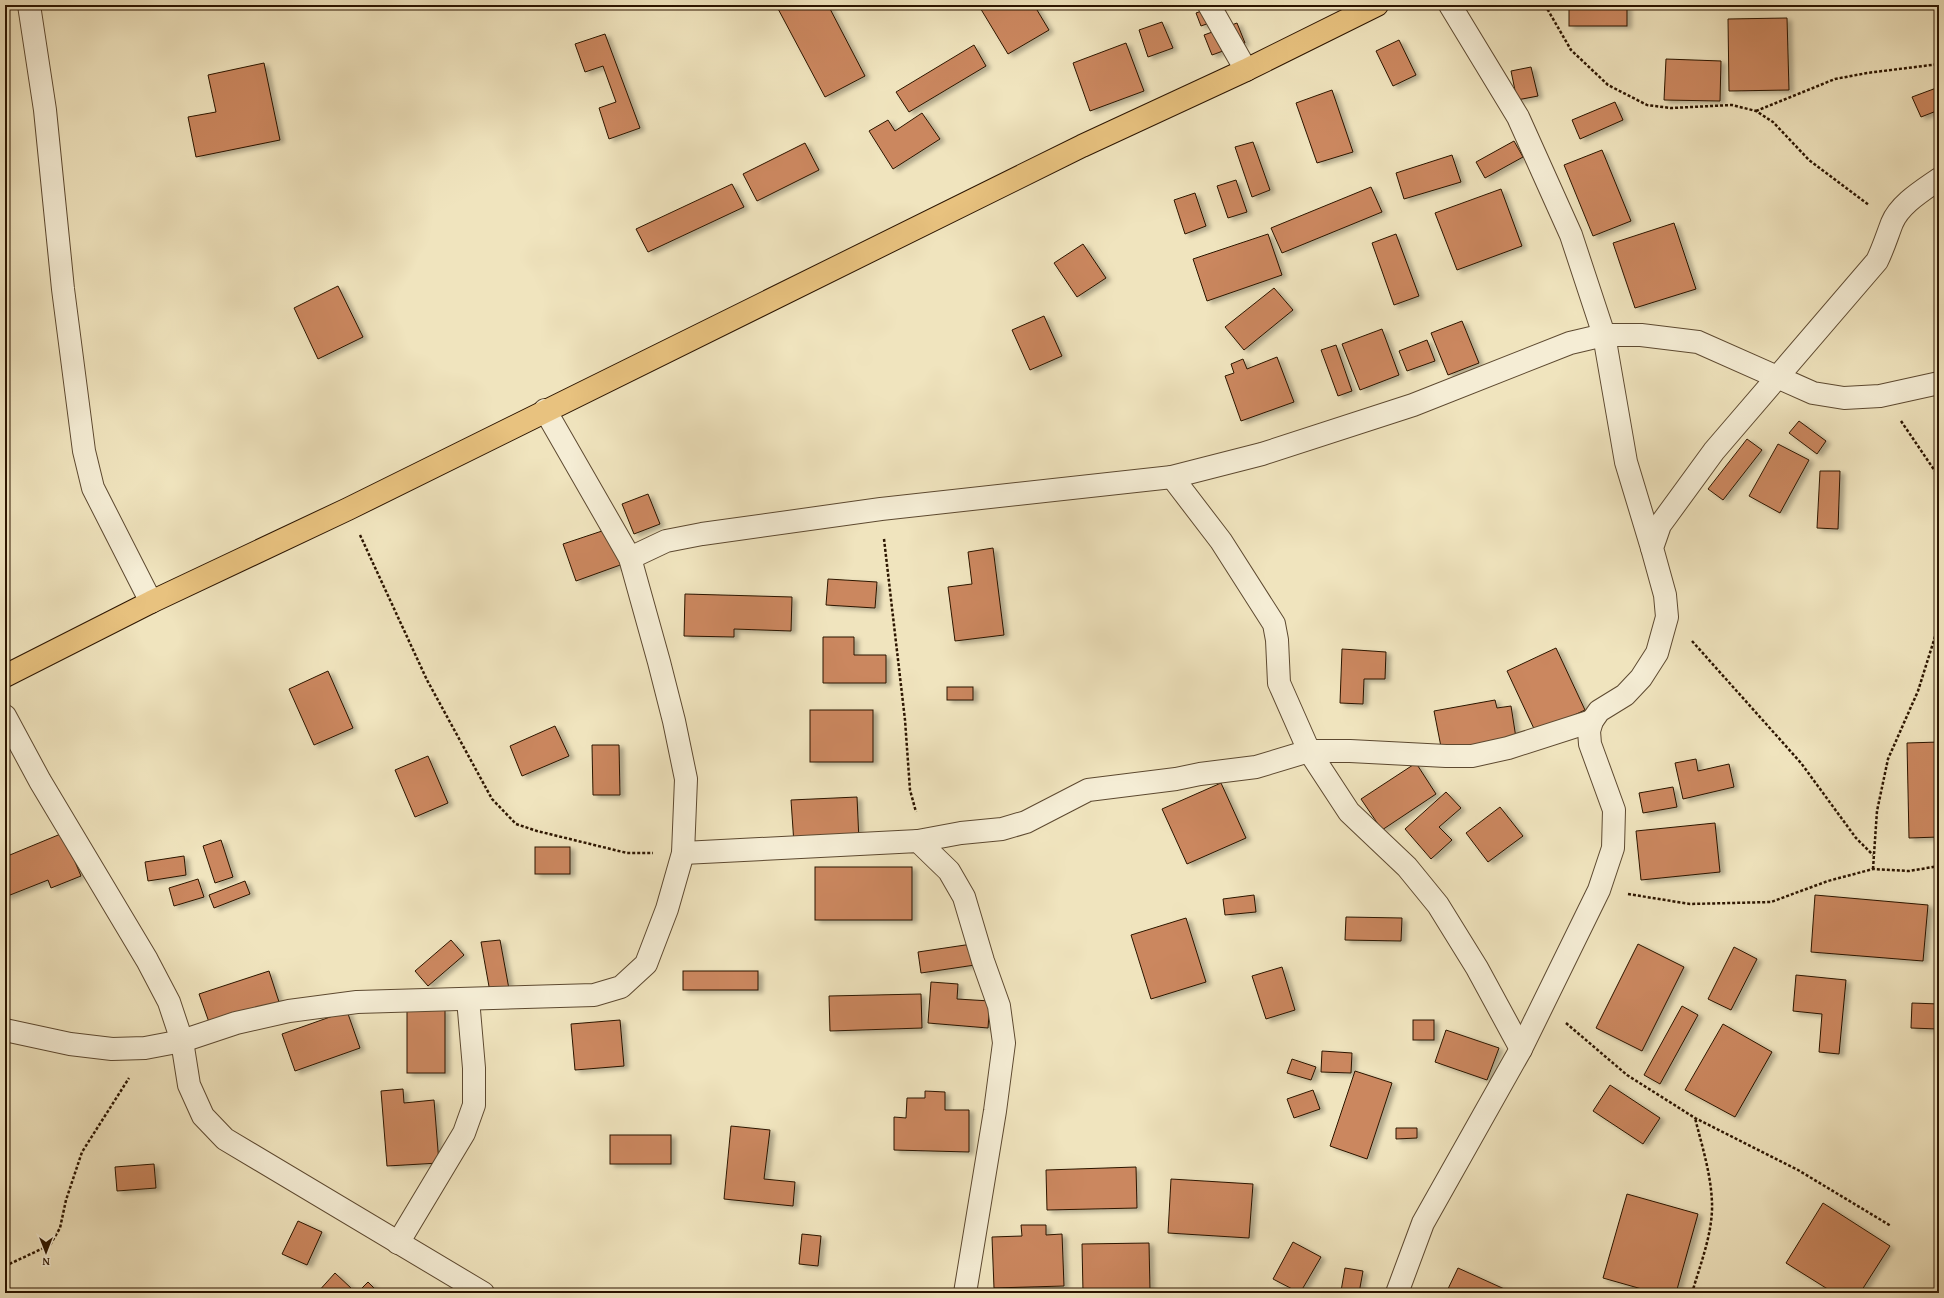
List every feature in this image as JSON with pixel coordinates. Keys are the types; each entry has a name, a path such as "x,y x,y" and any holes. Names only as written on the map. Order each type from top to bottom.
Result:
{"main road":[{"path":"5,676 151,602 348,509 545,410 1082,146 1246,70 1377,5"}],"street":[{"path":"29,5 45,110 62,281 84,451 93,488 151,602"},
{"path":"1209,5 1246,70"},
{"path":"1397,1293 1423,1223 1521,1049 1598,890 1613,848 1614,810 1590,744 1589,731 1592,721 1598,711 1625,695 1641,678 1657,653 1667,617 1664,596 1652,548 1626,462 1604,335 1571,235 1518,117 1450,5"},
{"path":"1652,548 1660,525 1714,451 1878,261 1892,223 1900,210 1922,190 1939,179"},
{"path":"630,558 666,541 681,538 881,509 1172,476 1262,454 1412,405 1570,343 1604,335 1641,335 1698,342 1776,378 1813,393 1844,398 1880,396 1939,383"},
{"path":"5,1030 70,1044 112,1049 145,1048 182,1041 236,1024 289,1011 357,1002 594,995 621,987 646,964 667,909 683,853 686,779 674,721 630,558 545,410"},
{"path":"1172,476 1221,541 1274,624 1277,640 1279,683 1309,751 1349,812 1407,867 1438,905 1477,968 1521,1049"},
{"path":"5,716 52,802 147,960 169,1002 182,1041 189,1085 203,1116 225,1139 483,1293"},
{"path":"683,853 921,841 961,833 1002,829 1026,822 1088,790 1256,767 1309,751 1350,751 1472,756 1508,748 1592,721"},
{"path":"921,841 949,871 964,897 983,961 999,1006 1004,1043 995,1111 965,1293"},
{"path":"398,1243 464,1133 474,1104 474,1068 468,999"}],"path":[{"path":"1546,5 1571,50 1608,85 1647,105 1671,108 1732,105 1756,111 1773,122 1809,160 1892,223"},
{"path":"1756,111 1835,79 1867,73 1939,64"},
{"path":"1880,396 1908,429 1939,476"},
{"path":"348,509 427,680 492,799 516,824 627,853 683,853"},
{"path":"881,509 905,720 906,758 910,790 921,841"},
{"path":"1667,617 1701,650 1801,763 1856,838 1874,855"},
{"path":"1874,869 1877,811 1888,759 1918,691 1939,624"},
{"path":"1598,890 1690,904 1771,902 1828,881 1874,869 1909,871 1939,866"},
{"path":"1543,1003 1627,1075 1695,1118 1798,1170 1891,1226"},
{"path":"5,1266 50,1245 60,1228 66,1200 82,1152 119,1095 145,1048"},
{"path":"1692,1293 1711,1223 1712,1203 1706,1164 1695,1118"}],"building":[{"path":"776,5 828,5 865,76 825,97"},
{"path":"1034,5 1049,30 1008,54 979,6"},
{"path":"1218,5 1223,18 1201,26 1196,13"},
{"path":"1569,5 1627,5 1627,26 1569,26"},
{"path":"1787,18 1789,90 1729,91 1728,19"},
{"path":"1162,22 1173,48 1148,57 1139,30"},
{"path":"1237,23 1245,43 1212,55 1204,35"},
{"path":"605,34 640,128 609,139 599,108 616,102 603,66 585,72 575,44"},
{"path":"1399,40 1416,75 1393,86 1376,51"},
{"path":"1126,43 1144,91 1090,111 1073,63"},
{"path":"974,45 986,66 909,112 896,92"},
{"path":"1666,59 1721,61 1720,101 1664,100"},
{"path":"264,63 280,140 196,157 188,117 216,112 208,75"},
{"path":"1531,67 1538,96 1517,100 1511,71"},
{"path":"1939,87 1939,110 1921,117 1912,97"},
{"path":"1332,90 1353,152 1317,163 1296,103"},
{"path":"1615,102 1623,120 1580,139 1572,120"},
{"path":"922,113 940,139 893,169 869,131 888,120 895,131"},
{"path":"1514,141 1523,157 1485,178 1476,162"},
{"path":"1253,142 1270,190 1252,197 1235,147"},
{"path":"805,143 819,170 757,201 743,174"},
{"path":"1602,150 1631,221 1593,236 1564,165"},
{"path":"1452,155 1461,182 1404,199 1396,173"},
{"path":"1236,180 1247,212 1228,218 1217,186"},
{"path":"732,184 744,207 648,252 636,229"},
{"path":"1371,187 1382,212 1282,253 1271,228"},
{"path":"1501,189 1522,246 1457,270 1435,213"},
{"path":"1195,193 1206,226 1185,234 1174,200"},
{"path":"1674,223 1696,289 1635,308 1613,243"},
{"path":"1268,234 1282,275 1207,301 1193,259"},
{"path":"1396,234 1419,296 1394,305 1372,243"},
{"path":"1083,244 1106,278 1077,297 1054,263"},
{"path":"338,286 363,337 318,359 294,308"},
{"path":"1274,288 1293,310 1244,350 1225,327"},
{"path":"1044,316 1062,356 1030,370 1012,330"},
{"path":"1462,321 1479,363 1448,375 1431,333"},
{"path":"1382,329 1399,375 1360,390 1342,344"},
{"path":"1427,340 1435,361 1407,371 1399,351"},
{"path":"1336,345 1352,391 1338,396 1321,350"},
{"path":"1277,357 1294,402 1241,421 1225,376 1234,373 1231,364 1243,359 1247,369"},
{"path":"1799,421 1826,441 1817,454 1789,433"},
{"path":"1747,439 1762,450 1723,500 1708,489"},
{"path":"1778,444 1809,460 1780,513 1749,496"},
{"path":"1820,471 1840,471 1838,529 1817,528"},
{"path":"648,494 660,524 634,534 622,504"},
{"path":"611,528 623,564 576,581 563,544"},
{"path":"993,548 1004,635 955,641 948,587 972,584 968,552"},
{"path":"828,579 877,582 875,608 826,605"},
{"path":"685,594 792,597 791,631 734,629 734,637 684,636"},
{"path":"823,637 854,637 854,655 886,655 886,683 823,683"},
{"path":"1556,648 1585,710 1536,733 1507,671"},
{"path":"1342,649 1386,652 1385,679 1364,679 1363,704 1340,703"},
{"path":"328,671 353,728 314,745 289,689"},
{"path":"947,687 973,687 973,700 947,700"},
{"path":"1495,700 1497,708 1511,706 1516,738 1442,752 1434,711"},
{"path":"810,710 873,710 873,762 810,762"},
{"path":"555,726 569,756 522,776 510,746"},
{"path":"1939,742 1939,837 1909,838 1907,743"},
{"path":"592,745 619,745 620,795 593,795"},
{"path":"428,756 448,803 415,817 395,770"},
{"path":"1696,759 1698,771 1729,764 1734,787 1683,799 1675,763"},
{"path":"1416,763 1436,794 1382,830 1361,799"},
{"path":"1221,783 1246,838 1187,864 1162,809"},
{"path":"1673,787 1677,807 1643,813 1639,793"},
{"path":"1446,792 1461,808 1439,827 1452,840 1431,859 1405,829"},
{"path":"857,797 859,841 794,844 791,800"},
{"path":"1500,807 1523,836 1488,862 1466,833"},
{"path":"1715,823 1720,872 1641,880 1636,831"},
{"path":"63,833 81,876 51,888 48,880 5,897 5,857"},
{"path":"221,840 233,877 215,883 203,846"},
{"path":"535,847 570,847 570,874 535,874"},
{"path":"184,856 186,875 148,881 145,862"},
{"path":"815,867 912,867 912,920 815,920"},
{"path":"198,879 204,897 174,906 169,888"},
{"path":"245,881 250,894 214,908 209,895"},
{"path":"1254,895 1256,912 1225,915 1223,899"},
{"path":"1815,895 1928,905 1923,961 1811,952"},
{"path":"1346,917 1402,918 1401,941 1345,940"},
{"path":"1186,918 1206,982 1151,999 1131,935"},
{"path":"451,940 464,955 428,986 415,971"},
{"path":"500,940 509,989 490,992 481,942"},
{"path":"972,944 975,965 921,973 918,952"},
{"path":"1638,944 1684,967 1642,1051 1596,1028"},
{"path":"1734,947 1757,959 1731,1010 1708,999"},
{"path":"1282,967 1295,1010 1266,1019 1252,976"},
{"path":"269,971 279,1002 210,1025 199,994"},
{"path":"683,971 758,971 758,990 683,990"},
{"path":"1796,975 1846,980 1839,1054 1819,1052 1822,1014 1793,1011"},
{"path":"931,982 958,984 957,999 990,1001 988,1028 928,1023"},
{"path":"921,994 922,1028 830,1031 829,996"},
{"path":"1912,1003 1939,1004 1939,1043 1938,1029 1911,1028"},
{"path":"1682,1006 1698,1015 1660,1084 1644,1075"},
{"path":"407,1009 445,1009 445,1073 407,1073"},
{"path":"347,1011 360,1048 295,1071 282,1034"},
{"path":"620,1020 624,1066 575,1070 571,1024"},
{"path":"1413,1020 1434,1020 1434,1040 1413,1040"},
{"path":"1723,1024 1772,1052 1735,1117 1685,1090"},
{"path":"1446,1030 1499,1048 1487,1080 1435,1062"},
{"path":"1322,1051 1352,1053 1351,1073 1321,1072"},
{"path":"1292,1059 1316,1067 1311,1080 1287,1073"},
{"path":"1355,1071 1392,1083 1367,1159 1330,1146"},
{"path":"1610,1085 1660,1118 1643,1144 1593,1111"},
{"path":"403,1089 404,1103 434,1100 439,1163 387,1166 381,1091"},
{"path":"1313,1090 1320,1109 1294,1118 1287,1099"},
{"path":"925,1091 945,1092 945,1110 969,1110 969,1152 894,1150 894,1117 906,1118 907,1098 925,1098"},
{"path":"731,1126 770,1130 764,1179 795,1182 793,1206 724,1199"},
{"path":"1396,1128 1417,1128 1417,1138 1396,1139"},
{"path":"610,1135 671,1135 671,1164 610,1164"},
{"path":"154,1164 156,1188 117,1191 115,1167"},
{"path":"1136,1167 1137,1208 1047,1210 1046,1170"},
{"path":"1171,1179 1253,1184 1249,1238 1168,1233"},
{"path":"1627,1194 1698,1214 1676,1293 1656,1293 1603,1278"},
{"path":"1823,1203 1890,1246 1860,1293 1834,1293 1786,1263"},
{"path":"298,1221 322,1232 307,1265 282,1254"},
{"path":"1021,1225 1046,1225 1046,1235 1062,1234 1064,1286 994,1288 992,1237 1022,1236"},
{"path":"802,1234 821,1236 818,1266 799,1264"},
{"path":"1293,1242 1321,1257 1300,1293 1273,1279"},
{"path":"1149,1243 1150,1291 1083,1292 1082,1244"},
{"path":"1345,1268 1363,1271 1359,1293 1341,1291"},
{"path":"1458,1268 1511,1292 1511,1293 1446,1293"},
{"path":"335,1273 352,1289 348,1293 317,1293"},
{"path":"368,1282 379,1293 357,1293"}]}
